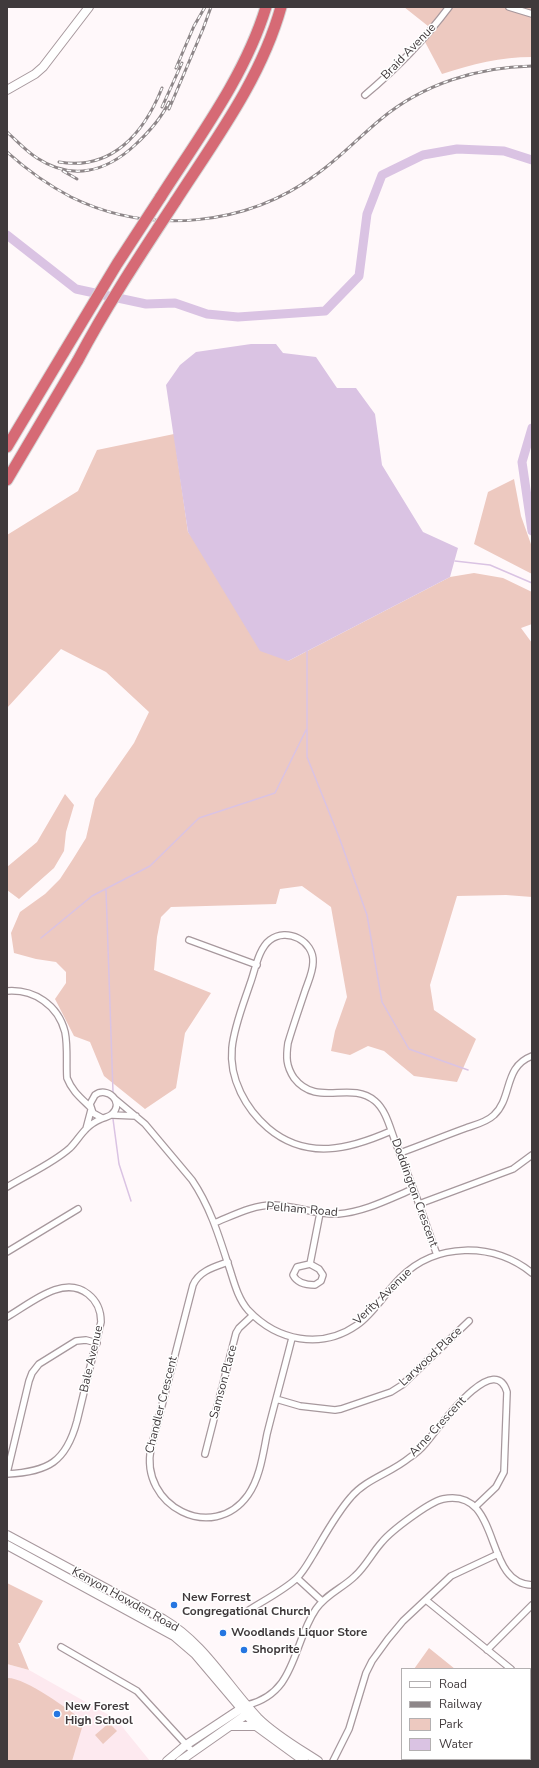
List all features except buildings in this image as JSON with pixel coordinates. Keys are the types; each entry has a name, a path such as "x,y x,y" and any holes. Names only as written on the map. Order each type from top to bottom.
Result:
{"highway":[{"path":"7,447 117,264 222,101 248,54 266,7"},
{"path":"7,480 78,360 95,328 247,89 272,37 281,7"}],"street":[{"path":"7,90 35,74 43,67 89,7"},
{"name":"Braid Avenue","path":"365,95 422,39 449,7"},
{"path":"509,7 532,14"},
{"name":"Doddington Crescent","path":"391,1131 351,1146 331,1149 301,1145 274,1132 250,1109 242,1096 234,1073 232,1048 238,1022 257,965 266,944 276,937 288,935 295,936 306,943 313,955 313,966 288,1043 286,1055 287,1065 290,1072 303,1087 312,1092 320,1094 360,1093 369,1097 380,1106 391,1131 400,1153 413,1189 420,1204 437,1255"},
{"path":"189,940 257,965"},
{"path":"7,991 24,992 34,995 48,1004 56,1013 65,1032 67,1078 72,1089 96,1115 102,1118"},
{"path":"400,1153 493,1117 503,1103 512,1074 518,1064 524,1059 532,1056"},
{"path":"86,1129 92,1098 97,1093 104,1092 110,1094 115,1099 116,1109 112,1115"},
{"path":"78,1095 92,1098"},
{"name":"Verity Avenue","path":"115,1099 137,1116 165,1146 192,1180 205,1202 214,1223 235,1287 241,1300 253,1315 269,1328 292,1338 316,1340 345,1332 358,1324 369,1314 400,1278 426,1259 445,1252 466,1250 491,1253 513,1261 532,1273"},
{"path":"7,1187 63,1153 74,1144 86,1129 102,1118 112,1115 137,1116"},
{"path":"420,1204 513,1168 532,1155"},
{"name":"Pelham Road","path":"214,1223 255,1208 268,1205 320,1213 338,1214 356,1210 413,1189"},
{"path":"7,1252 78,1209"},
{"path":"310,1264 320,1213"},
{"name":"Chandler Crescent","path":"228,1262 209,1269 199,1275 195,1280 149,1456 151,1475 157,1491 178,1510 194,1516 215,1516 238,1506 248,1496 255,1483 292,1338"},
{"path":"310,1264 319,1269 323,1275 321,1282 315,1285 300,1282 293,1275 297,1266 310,1264"},
{"name":"Bale Avenue","path":"7,1317 53,1290 66,1287 77,1288 87,1294 98,1306 101,1322 74,1435 67,1448 58,1458 44,1468 31,1472 7,1473"},
{"name":"Samson Place","path":"205,1454 236,1333 239,1328 253,1315"},
{"name":"Larwood Place","path":"276,1399 300,1406 335,1410 391,1392 402,1385 469,1321"},
{"path":"7,1473 30,1381 35,1368 43,1360 76,1341 86,1340 97,1343"},
{"name":"Arne Crescent","path":"249,1610 297,1578 340,1510 352,1495 368,1483 392,1471 424,1445 474,1388 487,1382 498,1381 506,1387 507,1392 504,1472 496,1487 475,1507"},
{"path":"180,1761 227,1723 278,1689 284,1681 311,1617 322,1602 356,1575 389,1535 429,1506 441,1500 454,1498 466,1500 475,1507 487,1526 504,1568 513,1578 525,1584 532,1585"},
{"name":"Kenyon Howden Road","path":"7,1535 114,1597 179,1639 195,1654 230,1697 270,1728 318,1761"},
{"name":"Kenyon Howden Road","path":"7,1545 36,1561 170,1624 188,1636 204,1652 256,1726 304,1761"},
{"path":"36,1561 40,1553"},
{"path":"333,1761 349,1729 364,1677 372,1661 403,1621 451,1576 498,1554"},
{"path":"297,1578 322,1602"},
{"path":"426,1600 510,1668"},
{"path":"486,1650 532,1604"},
{"path":"61,1647 138,1690 192,1751"},
{"path":"227,1723 230,1697"},
{"path":"167,1761 186,1745 227,1723 256,1726"}],"shaded area":[{"name":"New Forest High School","path":"7,1664 29,1670 116,1719 150,1761 7,1761"}],"green space":[{"path":"404,7 532,7 532,57 509,58 487,62 442,74 424,40 433,30"},
{"path":"174,434 188,532 288,661 450,577 474,573 503,578 532,592 532,624 521,628 532,643 532,897 506,895 457,896 430,985 434,1010 476,1039 457,1082 414,1076 384,1051 368,1046 350,1055 331,1051 335,1031 347,997 331,907 302,886 280,889 276,904 171,907 161,917 157,937 154,970 211,993 185,1033 176,1088 145,1109 104,1076 90,1042 74,1036 55,999 66,983 66,972 56,962 36,959 14,953 11,933 20,912 45,894 60,879 73,859 86,838 95,799 134,743 149,712 106,672 61,649 7,708 7,535 78,491 97,450"},
{"path":"514,479 521,516 532,547 532,574 474,544 488,492"},
{"path":"65,794 74,805 66,832 64,851 54,868 19,899 7,890 7,867 37,842"},
{"path":"7,1583 43,1601 20,1643 18,1643 29,1670 7,1664"},
{"path":"429,1648 454,1668 415,1668"},
{"path":"7,1678 15,1679 35,1688 58,1702 84,1721 72,1761 7,1761"},
{"path":"109,1723 117,1731 103,1744 95,1735"}],"water":[{"path":"251,344 276,344 283,353 316,357 337,388 356,388 375,414 382,465 423,532 458,548 450,577 288,661 260,651 188,532 166,385 180,365 196,352"}],"waterway":[{"path":"7,235 76,289 146,304 175,303 207,314 238,317 325,311 359,276 367,214 382,175 423,155 457,149 504,151 532,160"},
{"path":"532,428 522,462 532,531"},
{"path":"455,561 490,565 532,583"},
{"path":"307,651 307,757 339,837 367,915 382,1002 409,1049 468,1070"},
{"path":"41,938 92,896 150,866 199,818 275,793 306,730"},
{"path":"106,890 113,1092"},
{"path":"113,1119 119,1164 131,1201"}],"railway":[{"path":"176,68 194,26 205,7"},
{"path":"169,109 211,7"},
{"path":"162,107 182,63"},
{"path":"7,152 30,171 54,187 71,197 101,209 133,217 165,221 197,220 229,214 260,205 290,192 325,168 397,107 433,87 472,74 512,67 532,66"},
{"path":"59,162 78,163 95,161 124,145 146,120 162,88"},
{"path":"7,132 25,149 50,165 76,171 88,170 112,162 135,145 154,125 169,102"},
{"path":"63,171 77,179"}],"place":[{"name":"New Forrest Congregational Church","path":"174,1605"},
{"name":"Woodlands Liquor Store","path":"223,1633"},
{"name":"Shoprite","path":"244,1650"},
{"name":"New Forest High School","path":"57,1714"}]}
